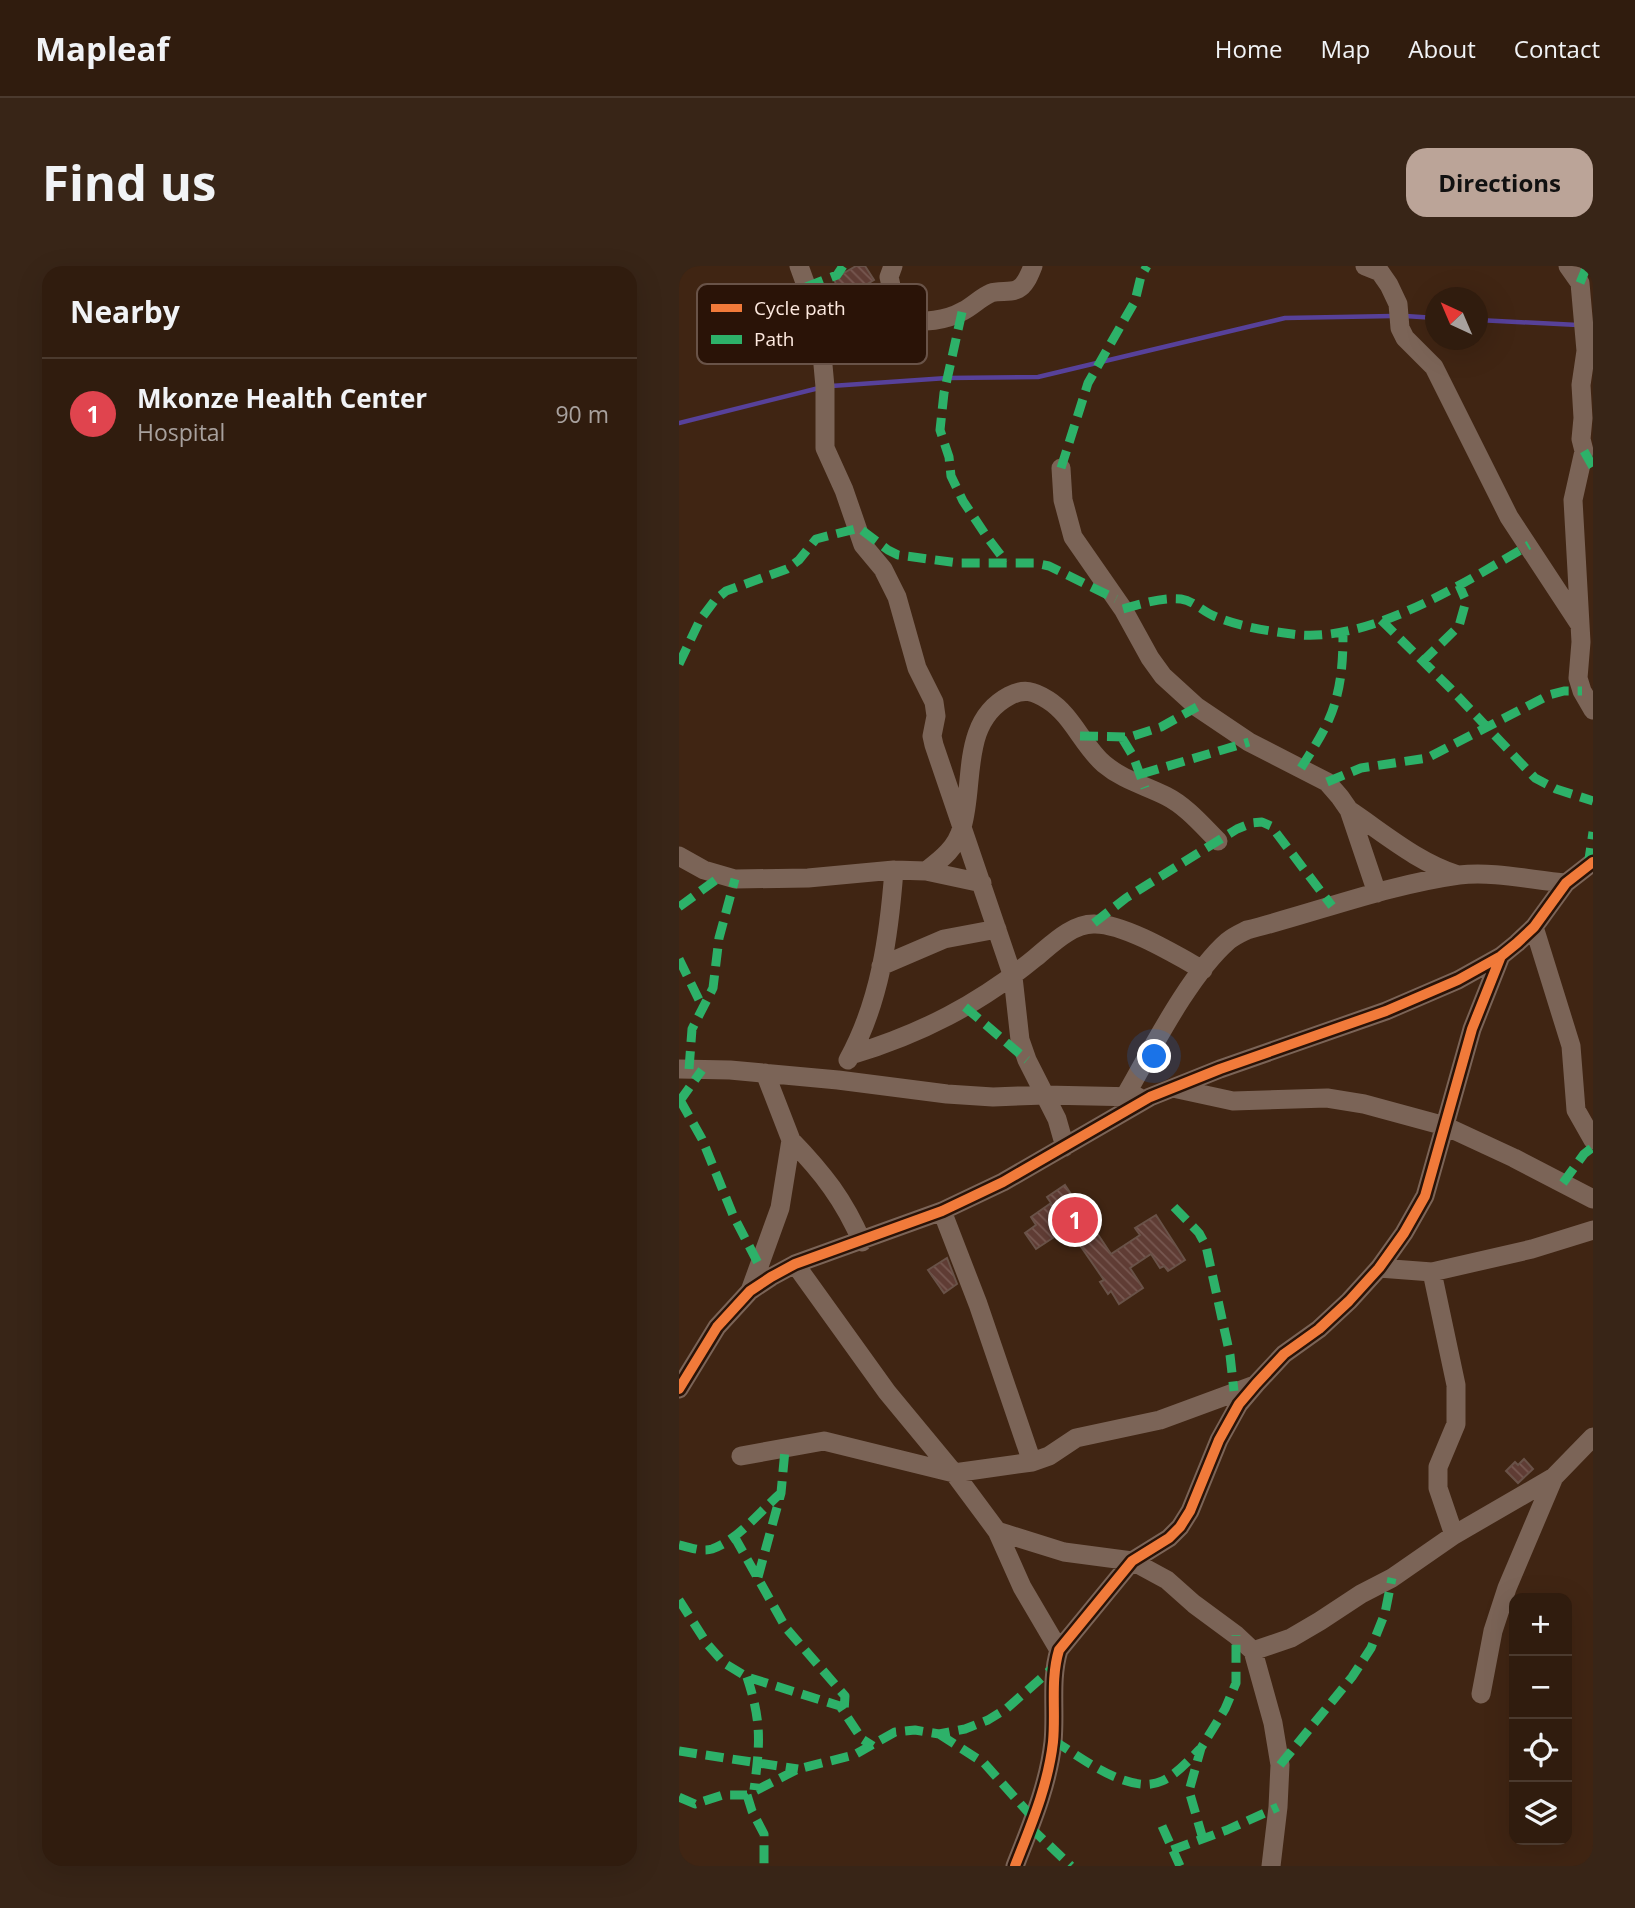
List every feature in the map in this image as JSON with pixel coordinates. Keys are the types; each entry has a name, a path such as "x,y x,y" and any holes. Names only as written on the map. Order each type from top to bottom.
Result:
{"street":[{"path":"799,266 806,284"},
{"path":"890,284 888,276 894,266"},
{"path":"927,320 962,312 990,293 1018,289 1033,266"},
{"path":"1365,266 1380,272 1389,285 1398,304 1400,328 1405,338 1433,367 1509,517 1580,626"},
{"path":"1567,266 1580,283 1586,351 1581,385 1581,439 1584,451 1573,500 1580,626 1578,678 1593,710"},
{"path":"823,364 825,448 844,490 863,545 883,569 898,597 917,668 934,702 934,745 1013,977 1020,1040 1027,1060 1057,1119 1065,1147"},
{"path":"1061,468 1063,500 1073,537 1104,579 1163,676 1197,707 1249,742 1327,782 1349,810 1377,893"},
{"path":"926,871 954,846 963,826 969,767 976,739 987,716 1004,699 1020,690 1032,691 1051,701 1103,763 1125,779 1179,804 1218,841"},
{"path":"1349,810 1418,858 1459,876"},
{"path":"679,856 704,870 735,879 808,878 894,870 926,871 982,883"},
{"path":"679,1389 717,1327 750,1291 771,1277 795,1265 942,1211 1003,1182 1150,1097 1387,1011 1458,980 1501,957 1534,927 1566,883 1593,862"},
{"path":"838,1080 866,1026 890,917 894,870"},
{"path":"1125,1097 1158,1039 1203,970 1231,938 1247,930 1377,893 1459,876 1493,876 1566,883"},
{"path":"851,1055 889,1044 932,1026 1013,977 1075,929 1094,923 1149,941 1203,970"},
{"path":"1534,927 1571,1046 1576,1110 1593,1140"},
{"path":"881,966 944,939 997,929"},
{"path":"1014,1866 1041,1800 1048,1773 1053,1740 1054,1667 1059,1650 1132,1561 1169,1538 1180,1527 1190,1511 1219,1440 1239,1404 1255,1384 1284,1354 1319,1329 1379,1268 1404,1233 1425,1196 1472,1030 1501,957"},
{"path":"679,1069 765,1073 993,1097 1150,1097"},
{"path":"765,1073 792,1140 835,1189 862,1242"},
{"path":"1173,1088 1233,1101 1327,1098 1364,1104 1445,1126 1593,1199"},
{"path":"750,1291 780,1208 792,1140"},
{"path":"942,1211 978,1304 1032,1462"},
{"path":"1379,1268 1432,1272 1532,1249 1593,1230"},
{"path":"795,1265 887,1392 954,1473 997,1531 1021,1587 1059,1650"},
{"path":"1432,1272 1456,1385 1456,1424 1438,1467 1438,1488 1454,1535"},
{"path":"741,1456 824,1441 954,1473 1032,1462 1049,1457 1076,1438 1160,1420 1255,1384"},
{"path":"1253,1651 1291,1638 1392,1578 1454,1535 1554,1478 1593,1437"},
{"path":"1481,1694 1493,1631 1507,1588 1554,1478"},
{"path":"997,1531 1064,1552 1132,1561 1167,1580 1194,1604 1236,1634 1253,1651 1273,1723 1280,1765 1271,1866"}],"building":[{"path":"856,266 865,266 874,280 867,284 836,284 834,279"},
{"path":"1065,1185 1111,1254 1140,1235 1135,1228 1156,1215 1185,1260 1168,1271 1164,1266 1160,1268 1151,1254 1130,1268 1143,1288 1119,1304 1111,1291 1108,1294 1100,1282 1104,1280 1068,1228 1036,1249 1025,1233 1036,1225 1031,1217 1051,1203 1047,1197"},
{"path":"947,1258 957,1284 944,1293 928,1270"},
{"path":"1524,1459 1533,1469 1518,1483 1506,1471 1515,1462 1518,1465"}],"waterway":[{"path":"831,386 947,378 1038,377 1285,318 1393,316"},
{"path":"1405,316 1425,317"},
{"path":"1488,320 1578,325"},
{"path":"679,423 819,388"}],"marked path":[{"path":"814,284 837,275 843,266"},
{"path":"1061,468 1088,383 1135,301 1141,276 1147,266"},
{"path":"1580,283 1587,266"},
{"path":"962,312 944,393 940,430 949,457 951,476 963,501 1006,562"},
{"path":"1584,451 1593,467"},
{"path":"679,664 700,620 715,600 726,591 787,569 799,560 816,539 859,528 898,555 959,563 1034,563 1049,566 1116,599"},
{"path":"1123,609 1159,600 1181,599 1223,620 1242,625 1292,634 1321,635 1352,630 1415,608 1529,545"},
{"path":"1422,662 1459,626 1466,601 1459,585"},
{"path":"1381,620 1535,778 1556,789 1593,801"},
{"path":"1301,768 1321,735 1333,708 1341,675 1343,634"},
{"path":"1327,782 1361,768 1427,758 1549,695 1564,691 1582,691"},
{"path":"1080,736 1130,737 1161,727 1197,707"},
{"path":"1122,738 1133,756 1145,788"},
{"path":"1141,774 1249,742"},
{"path":"1094,923 1126,898 1237,829 1262,822 1271,826 1332,906"},
{"path":"1588,866 1593,832"},
{"path":"679,907 721,876"},
{"path":"689,1069 692,1029 713,988 719,938 735,879"},
{"path":"679,959 704,1010"},
{"path":"965,1007 1027,1060"},
{"path":"679,1102 702,1070"},
{"path":"680,1100 702,1139 733,1215 760,1267"},
{"path":"1563,1183 1584,1154 1593,1147"},
{"path":"1174,1207 1199,1233 1206,1246 1230,1355 1234,1391"},
{"path":"758,1577 781,1493 785,1450"},
{"path":"679,1545 704,1550 722,1545 740,1532 781,1493"},
{"path":"734,1536 786,1628 845,1696 844,1712"},
{"path":"1280,1765 1352,1677 1371,1648 1385,1613 1392,1578"},
{"path":"679,1600 708,1645 724,1663 747,1677 840,1706 862,1739 873,1746"},
{"path":"1203,1839 1189,1791 1201,1748 1225,1709 1236,1683 1236,1635"},
{"path":"679,1797 695,1804 723,1795 747,1795 798,1769 854,1755 895,1732 915,1730 939,1734 965,1729 1006,1709 1054,1667"},
{"path":"747,1677 758,1733 754,1790"},
{"path":"939,1734 984,1763 1034,1819"},
{"path":"1053,1740 1121,1779 1149,1784 1173,1775 1200,1749"},
{"path":"679,1751 798,1769"},
{"path":"747,1795 764,1834 764,1866"},
{"path":"1172,1850 1227,1830 1278,1807"},
{"path":"1162,1826 1180,1866"},
{"path":"1030,1827 1071,1866"}],"cycle path":[{"path":"679,1389 717,1327 750,1291 771,1277 795,1264 942,1211 1003,1182 1150,1097 1220,1069 1386,1011 1458,980 1501,956 1517,943 1534,927 1566,883 1593,862"},
{"path":"1015,1866 1038,1805 1051,1758 1055,1673 1059,1650 1132,1561 1169,1538 1180,1527 1190,1511 1219,1440 1239,1404 1284,1354 1319,1329 1349,1301 1379,1268 1404,1233 1425,1196 1472,1029 1501,956"}],"place":[{"name":"Mkonze Health Center","path":"1075,1220"}]}
